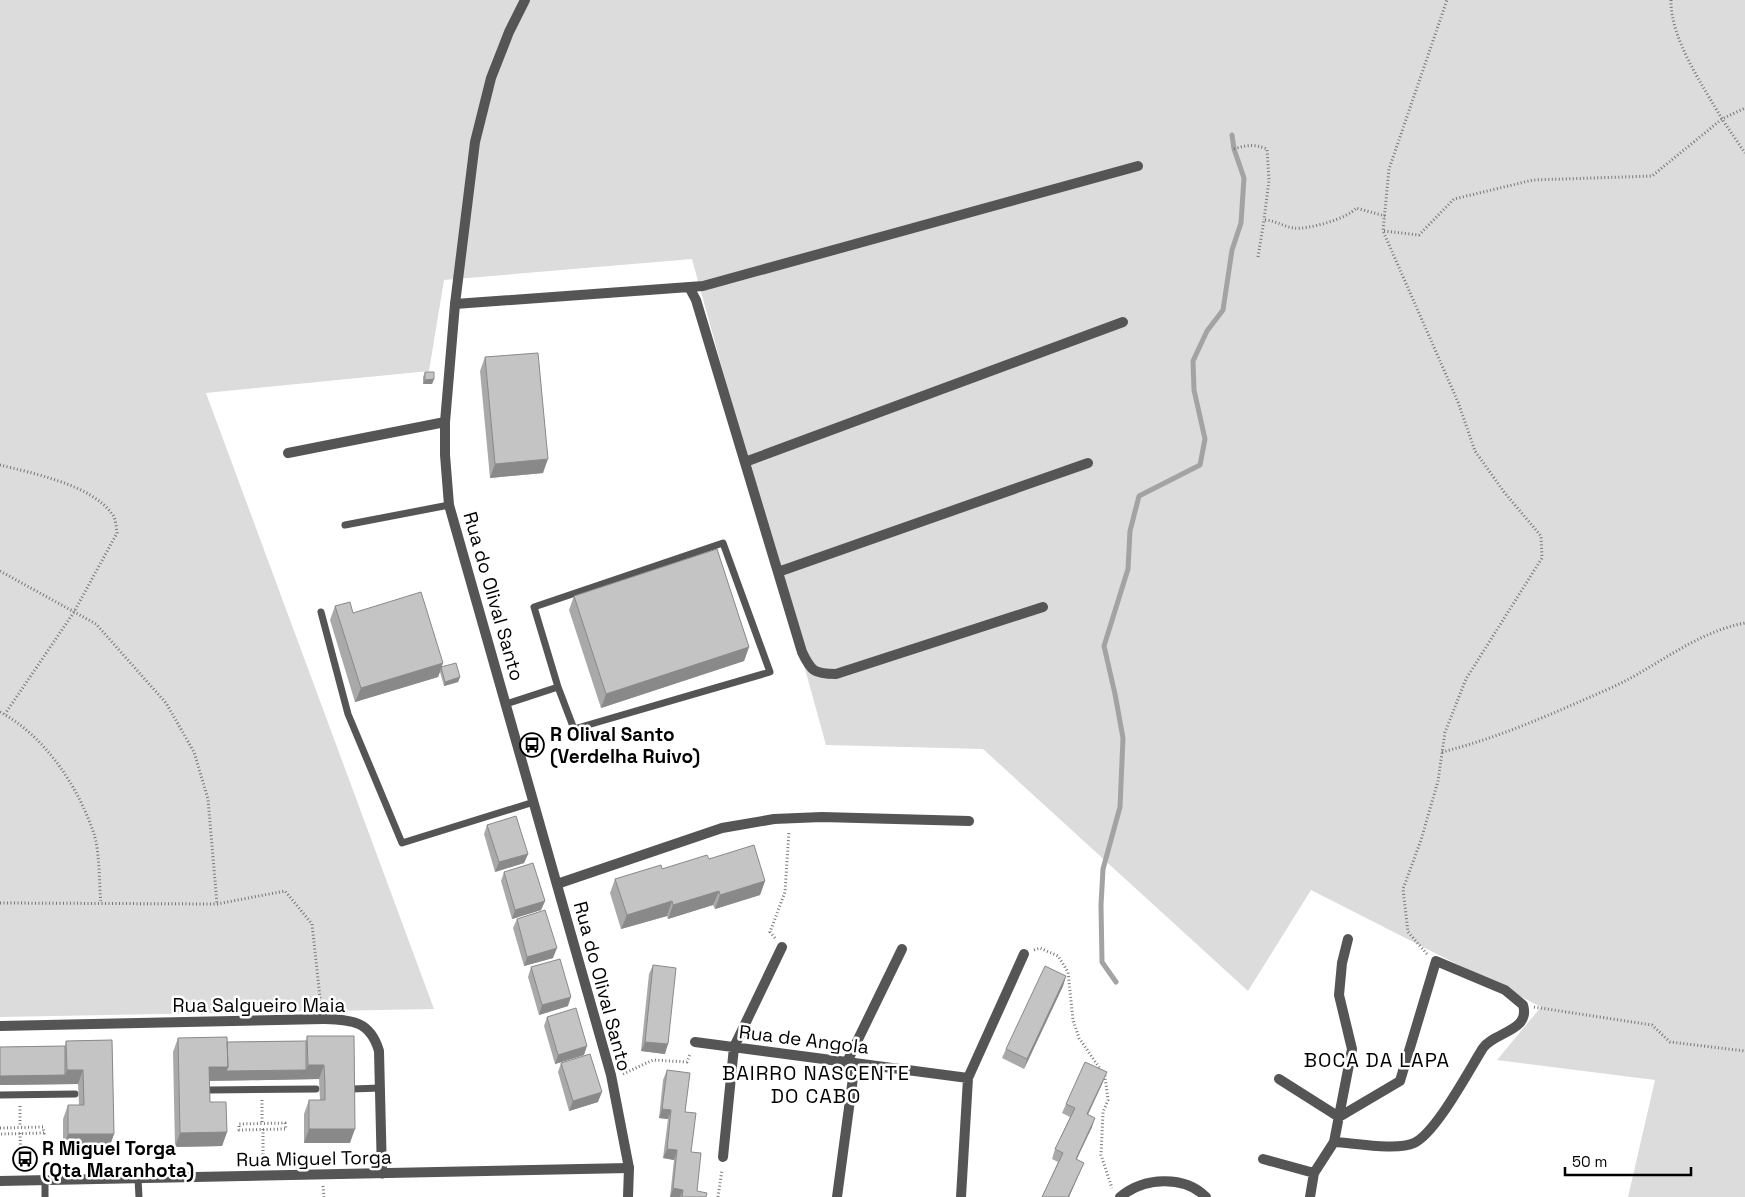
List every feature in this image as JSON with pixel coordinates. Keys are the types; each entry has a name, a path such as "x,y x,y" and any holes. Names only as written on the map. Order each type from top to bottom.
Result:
{"street":[{"name":"Rua do Olival Santo","path":"525,0 509,32 491,78 475,142 455,304 445,422 445,463 449,505 612,1081 629,1168 628,1197"},
{"path":"455,304 703,286 1138,166"},
{"path":"689,287 696,300 802,652 809,667 820,674 836,674 1043,607"},
{"path":"745,462 1123,322"},
{"path":"288,453 445,422"},
{"path":"778,572 1088,463"},
{"path":"557,884 722,828 774,819 969,822"},
{"path":"1310,1197 1314,1173 1334,1142 1352,1049 1338,992 1348,938"},
{"path":"723,1156 734,1048 782,947"},
{"path":"837,1197 851,1063 902,949"},
{"path":"961,1197 968,1078 1024,954"},
{"path":"1334,1142 1402,1146 1422,1138 1435,1122 1487,1042 1515,1028 1522,1021 1525,1011 1523,1005 1505,990 1436,961 1400,1081 1339,1117"},
{"name":"Rua Salgueiro Maia","path":"0,1026 322,1019 345,1020 359,1024 368,1030 376,1040 379,1051 382,1174"},
{"name":"Rua de Angola","path":"695,1042 968,1078"},
{"path":"1279,1079 1339,1117"},
{"path":"1263,1159 1314,1173"},
{"name":"Rua Miguel Torga","path":"0,1181 629,1168"},
{"path":"1120,1197 1139,1186 1168,1181 1187,1183 1206,1197"}],"lane":[{"path":"345,524 449,505"},
{"path":"723,543 770,672 574,729 558,686 534,608 723,543"},
{"path":"320,612 348,714 402,843 534,802"},
{"path":"506,704 558,686"},
{"path":"352,1089 380,1088"},
{"path":"210,1090 316,1089"},
{"path":"0,1095 75,1094"},
{"path":"138,1179 139,1197"},
{"path":"44,1180 45,1197"}],"path":[{"path":"1436,961 1408,932 1403,889 1433,798 1445,732 1466,679 1542,558 1541,536 1504,492 1475,451 1458,402 1383,231 1390,169 1447,0"},
{"path":"1671,0 1671,11 1687,60 1722,119 1745,153"},
{"path":"1383,231 1419,235 1454,199 1533,180 1652,176 1722,119 1745,108"},
{"path":"1234,149 1248,145 1258,145 1267,149 1269,180 1258,257"},
{"path":"1264,220 1294,228 1316,226 1352,214 1356,208 1385,216"},
{"path":"0,465 53,479 86,492 113,514 117,533 74,612 5,714"},
{"path":"0,571 96,624 166,702 194,752 208,799 217,904"},
{"path":"1442,752 1484,740 1534,722 1628,680 1687,644 1732,626 1745,623"},
{"path":"0,712 19,722 66,773 94,835 101,904"},
{"path":"782,947 770,932 785,892 790,818"},
{"path":"0,903 217,904 284,891 312,924 322,1019"},
{"path":"1024,954 1040,948 1058,956 1068,972 1073,1020 1079,1038 1105,1076 1108,1100 1103,1112 1101,1155 1113,1189"},
{"path":"1523,1005 1652,1025 1670,1042 1745,1052"},
{"path":"612,1081 654,1060 687,1062 695,1042"},
{"path":"20,1095 20,1127"},
{"path":"262,1112 262,1123"},
{"path":"285,1123 286,1129 263,1129 239,1130 239,1124 285,1123"},
{"path":"0,1128 43,1127 44,1133 0,1134"},
{"path":"263,1129 263,1146"},
{"path":"20,1134 21,1151"},
{"path":"718,1197 723,1156"}],"shaded area":[{"path":"0,0 1745,0 1745,1197 1628,1197 1655,1080 1497,1060 1541,1007 1311,890 1248,991 983,749 826,745 692,259 444,280 429,371 206,393 434,1009 0,1017"}],"building":[{"path":"538,353 548,459 495,464 485,357"},
{"path":"425,372 434,372 434,379 425,380"},
{"path":"717,549 749,647 606,694 574,596"},
{"path":"421,592 443,663 361,688 335,606 350,602 353,613"},
{"path":"456,663 460,677 445,682 441,667"},
{"path":"516,816 528,854 499,862 487,825"},
{"path":"754,845 765,881 720,895 719,891 673,905 672,901 627,915 615,879 661,865 662,869 707,855 709,859"},
{"path":"533,863 545,901 515,910 504,872"},
{"path":"545,910 557,948 527,957 517,919"},
{"path":"560,959 571,997 542,1005 531,967"},
{"path":"653,965 676,968 668,1044 645,1042"},
{"path":"1045,966 1066,976 1027,1059 1006,1049"},
{"path":"576,1008 587,1046 558,1055 547,1017"},
{"path":"307,1036 354,1036 355,1129 309,1129 309,1100 325,1100 325,1084 324,1065 308,1065"},
{"path":"227,1037 228,1067 209,1067 210,1102 226,1102 227,1132 180,1133 178,1038"},
{"path":"112,1040 114,1134 68,1134 68,1105 84,1105 83,1070 67,1070 66,1041"},
{"path":"306,1041 306,1070 226,1071 228,1067 227,1042"},
{"path":"65,1046 65,1075 0,1076 0,1047"},
{"path":"590,1054 602,1092 573,1101 561,1063"},
{"path":"1085,1062 1107,1072 1087,1114 1095,1118 1076,1159 1084,1163 1068,1197 1042,1197 1063,1153 1055,1149 1075,1108 1066,1104"},
{"path":"667,1070 690,1073 685,1112 696,1113 691,1152 701,1153 697,1191 707,1193 706,1197 682,1197 683,1190 673,1188 677,1150 667,1149 671,1110 662,1109"}],"waterway":[{"path":"1116,982 1102,962 1101,905 1103,869 1120,807 1123,738 1104,646 1128,569 1130,531 1139,496 1200,465 1205,439 1194,390 1193,361 1207,331 1223,310 1232,250 1241,223 1244,178 1234,149 1232,135"}],"place":[{"name":"R Olival Santo (Verdelha Ruivo)","path":"532,745"},
{"name":"R Miguel Torga (Qta Maranhota)","path":"25,1159"}],"district":[{"name":"BOCA DA LAPA","path":"1377,1060"},
{"name":"BAIRRO NASCENTE DO CABO","path":"816,1084"}]}
